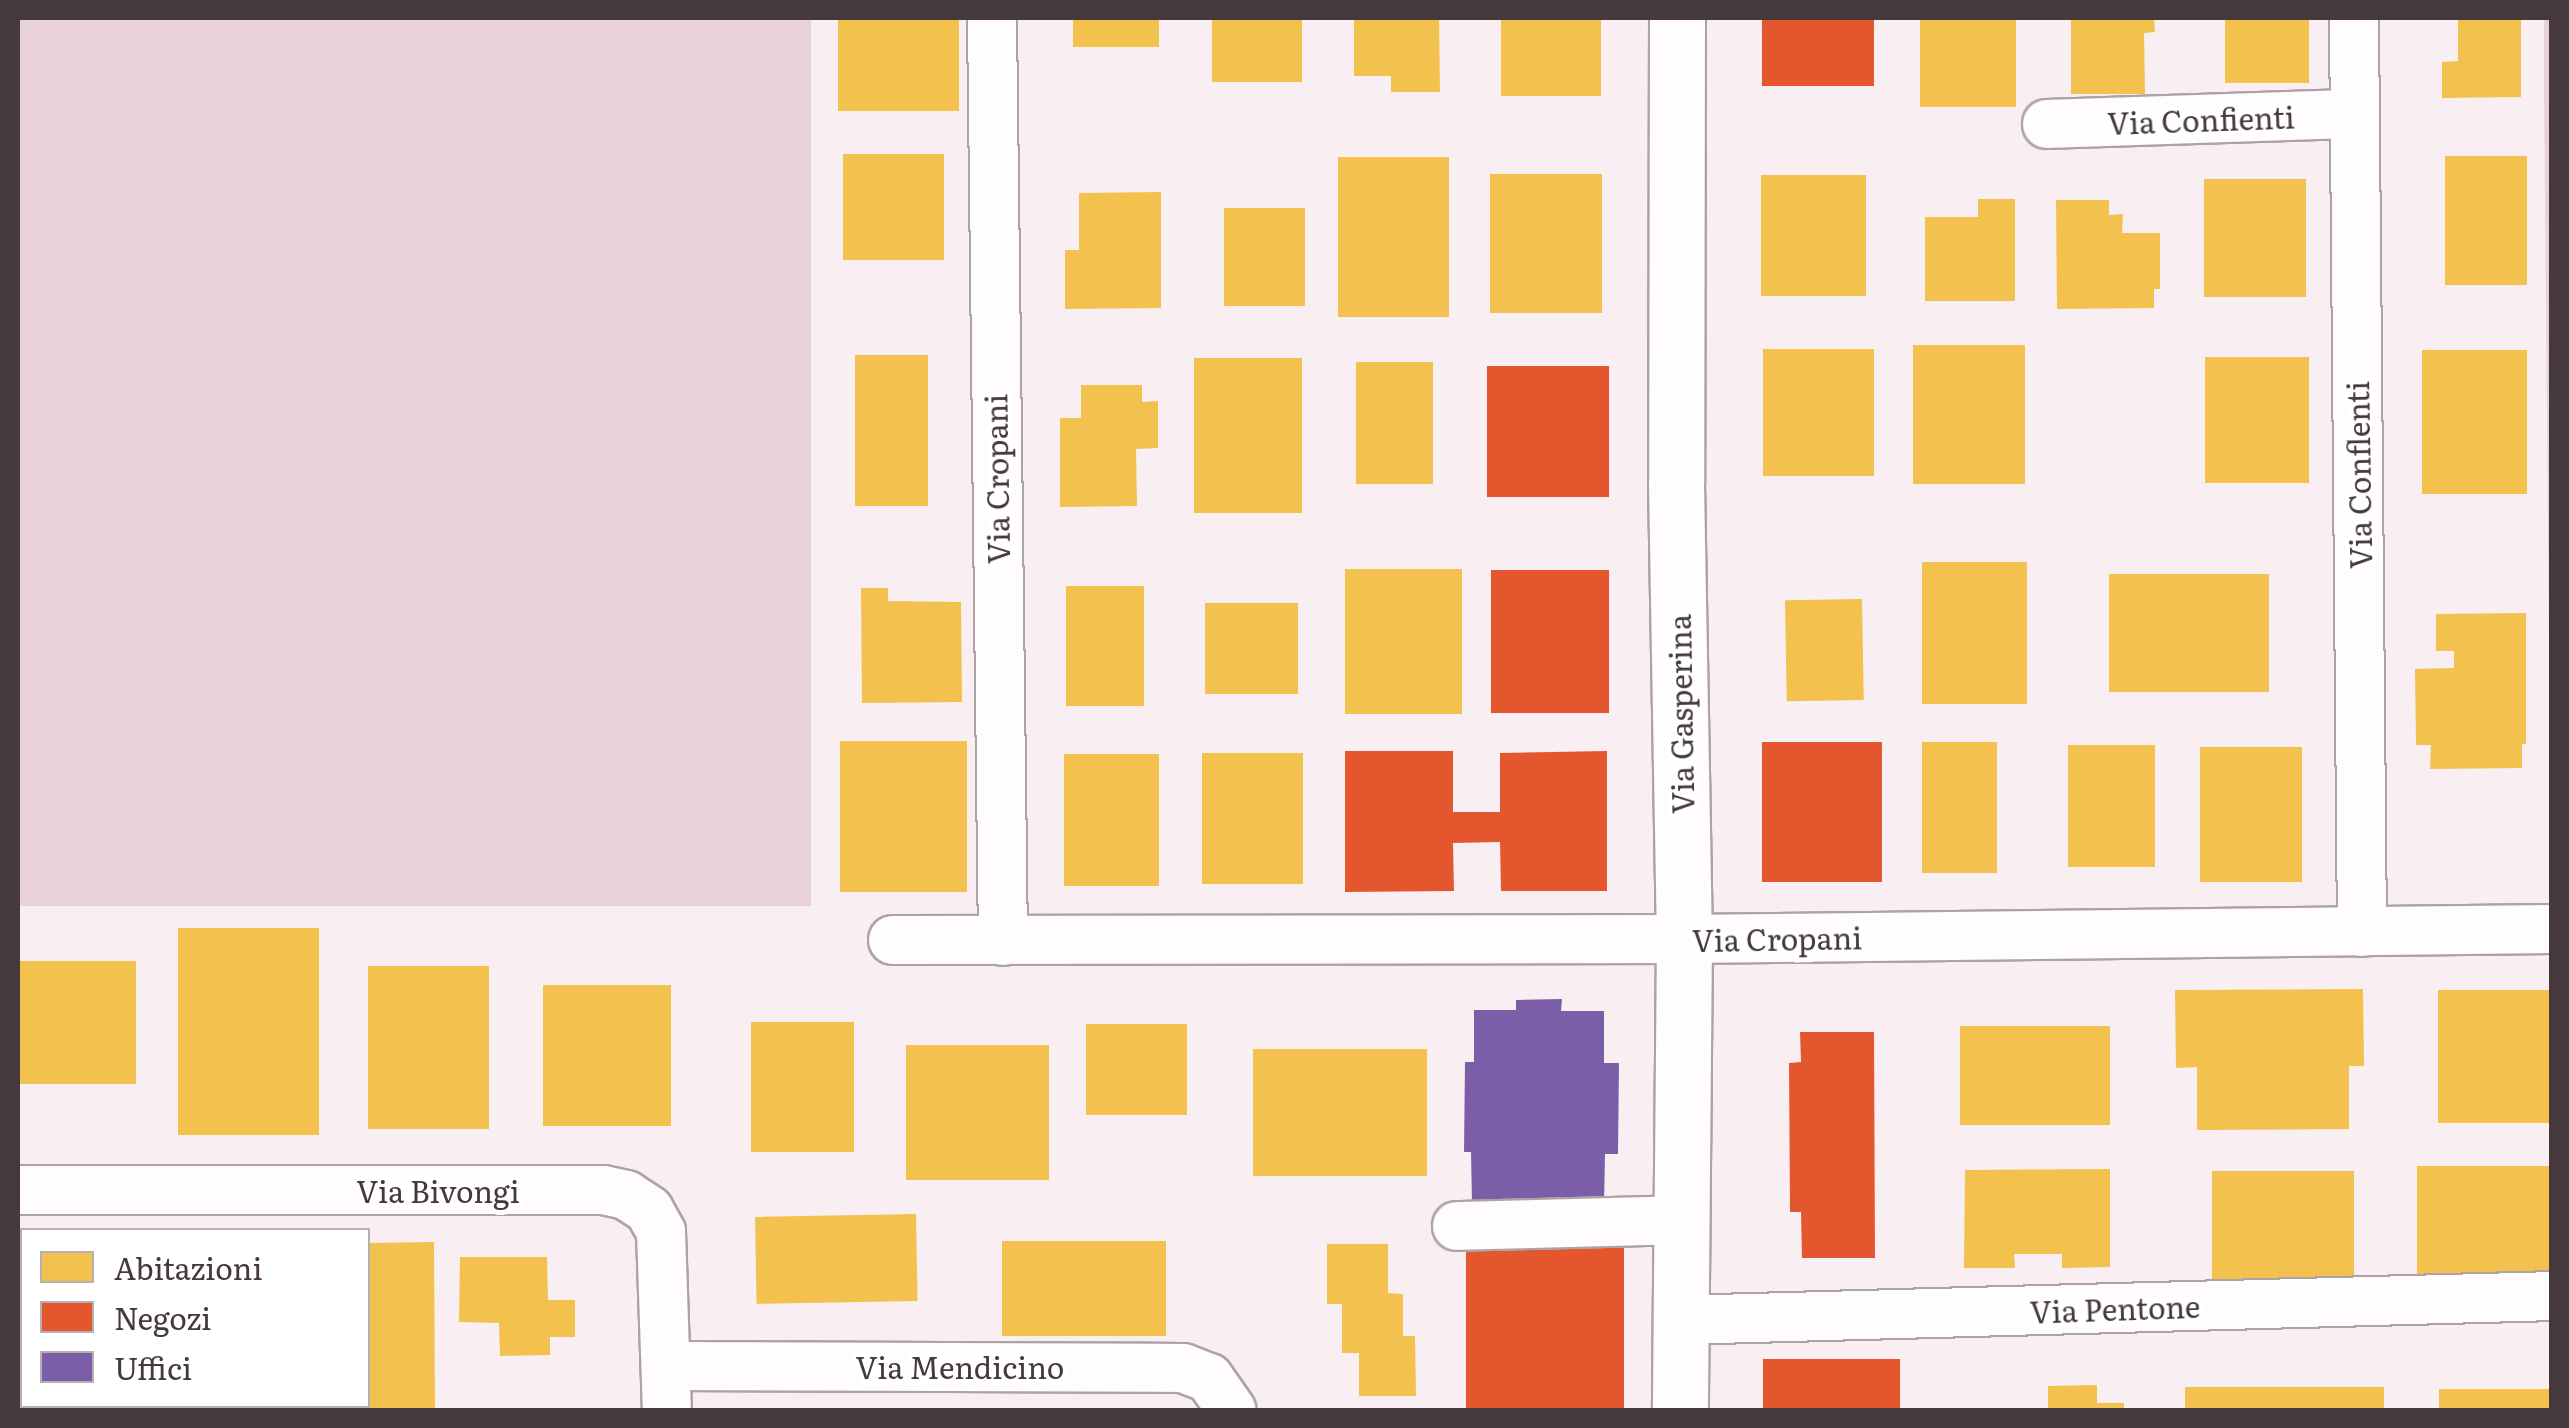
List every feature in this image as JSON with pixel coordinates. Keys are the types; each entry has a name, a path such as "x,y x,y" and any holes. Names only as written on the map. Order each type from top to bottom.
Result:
{"street":[{"name":"Via Cropani","path":"992,18 1004,941"},
{"name":"Via Gasperina","path":"1677,18 1676,483 1684,939 1680,1410"},
{"name":"Via Conflenti","path":"2354,18 2362,932"},
{"name":"Via Confienti","path":"2047,124 2355,114"},
{"name":"Via Cropani","path":"893,940 1684,939 2552,929"},
{"name":"Via Bivongi","path":"18,1190 602,1190 626,1195 649,1210 661,1232 668,1388"},
{"path":"1458,1226 1681,1220"},
{"name":"Via Pentone","path":"1679,1320 2552,1296"},
{"name":"Via Mendicino","path":"668,1388 1183,1368 1209,1378 1231,1410"}],"shaded area":[{"path":"18,18 811,18 811,906 18,906"},
{"path":"2544,18 2552,18 2551,859 2544,86"}],"building: Abitazioni":[{"path":"838,18 959,18 959,111 838,111"},
{"path":"1073,18 1159,18 1159,47 1073,47"},
{"path":"1212,18 1302,18 1302,82 1212,82"},
{"path":"1354,18 1439,18 1440,92 1391,92 1391,76 1354,76"},
{"path":"1501,18 1601,18 1601,96 1501,96"},
{"path":"1920,18 2016,18 2016,107 1920,107"},
{"path":"2071,18 2154,18 2155,32 2144,33 2145,94 2071,94"},
{"path":"2225,18 2309,18 2309,83 2225,83"},
{"path":"2458,18 2521,18 2521,97 2442,98 2442,62 2458,61"},
{"path":"843,154 944,154 944,260 843,260"},
{"path":"2445,156 2527,156 2527,285 2445,285"},
{"path":"1338,157 1449,157 1449,317 1338,317"},
{"path":"1490,174 1602,174 1602,313 1490,313"},
{"path":"1761,175 1866,175 1866,296 1761,296"},
{"path":"2204,179 2306,179 2306,297 2204,297"},
{"path":"1161,192 1161,308 1065,309 1065,250 1079,250 1079,193"},
{"path":"1978,199 2015,199 2015,301 1925,301 1925,217 1978,217"},
{"path":"2056,200 2109,200 2109,215 2123,214 2122,233 2160,233 2160,289 2154,289 2154,308 2057,309"},
{"path":"1224,208 1305,208 1305,306 1224,306"},
{"path":"1913,345 2025,345 2025,484 1913,484"},
{"path":"1763,349 1874,349 1874,476 1763,476"},
{"path":"2422,350 2527,350 2527,494 2422,494"},
{"path":"855,355 928,355 928,506 855,506"},
{"path":"2205,357 2309,357 2309,483 2205,483"},
{"path":"1194,358 1302,358 1302,513 1194,513"},
{"path":"1356,362 1433,362 1433,484 1356,484"},
{"path":"1081,385 1142,385 1142,402 1158,401 1158,448 1136,449 1137,506 1060,507 1060,418 1081,418"},
{"path":"1922,562 2027,562 2027,704 1922,704"},
{"path":"1345,569 1462,569 1462,714 1345,714"},
{"path":"2109,574 2269,574 2269,692 2109,692"},
{"path":"1066,586 1144,586 1144,706 1066,706"},
{"path":"861,588 888,588 888,601 961,602 962,702 862,703"},
{"path":"1862,599 1864,700 1787,701 1785,600"},
{"path":"1205,603 1298,603 1298,694 1205,694"},
{"path":"2526,613 2526,744 2522,744 2522,768 2430,769 2431,745 2416,745 2415,669 2454,668 2454,651 2436,651 2436,614"},
{"path":"840,741 967,741 967,892 840,892"},
{"path":"1922,742 1997,742 1997,873 1922,873"},
{"path":"2068,745 2155,745 2155,867 2068,867"},
{"path":"2200,747 2302,747 2302,882 2200,882"},
{"path":"1202,753 1303,753 1303,884 1202,884"},
{"path":"1064,754 1159,754 1159,886 1064,886"},
{"path":"178,928 319,928 319,1135 178,1135"},
{"path":"18,961 136,961 136,1084 18,1084"},
{"path":"368,966 489,966 489,1129 368,1129"},
{"path":"543,985 671,985 671,1126 543,1126"},
{"path":"2363,989 2364,1066 2349,1066 2349,1129 2197,1130 2197,1067 2176,1068 2175,990"},
{"path":"2438,990 2552,990 2552,1123 2438,1123"},
{"path":"751,1022 854,1022 854,1152 751,1152"},
{"path":"1086,1024 1187,1024 1187,1115 1086,1115"},
{"path":"1960,1026 2110,1026 2110,1125 1960,1125"},
{"path":"906,1045 1049,1045 1049,1180 906,1180"},
{"path":"1253,1049 1427,1049 1427,1176 1253,1176"},
{"path":"2417,1166 2552,1166 2552,1280 2417,1280"},
{"path":"2110,1169 2110,1267 2062,1268 2062,1254 2014,1254 2015,1268 1964,1268 1965,1170"},
{"path":"2212,1171 2354,1171 2354,1279 2212,1279"},
{"path":"916,1214 918,1301 757,1304 755,1217"},
{"path":"1002,1241 1166,1241 1166,1336 1002,1336"},
{"path":"434,1242 435,1410 243,1410 370,1408 370,1243"},
{"path":"1327,1244 1388,1244 1388,1293 1403,1294 1403,1336 1415,1336 1416,1396 1359,1396 1359,1353 1342,1353 1342,1304 1327,1304"},
{"path":"460,1257 547,1257 548,1300 575,1300 575,1337 550,1337 550,1355 500,1356 499,1323 459,1322"},
{"path":"2097,1385 2097,1403 2124,1403 2124,1410 2048,1410 2048,1386"},
{"path":"2185,1387 2384,1387 2384,1410 2185,1410"},
{"path":"2439,1389 2552,1389 2552,1410 2439,1410"},
{"path":"40,1408 202,1408 202,1410"}],"building: Negozi":[{"path":"1762,18 1874,18 1874,86 1762,86"},
{"path":"1487,366 1609,366 1609,497 1487,497"},
{"path":"1491,570 1609,570 1609,713 1491,713"},
{"path":"1762,742 1882,742 1882,882 1762,882"},
{"path":"1345,751 1453,751 1453,812 1500,812 1500,753 1607,751 1607,891 1501,891 1500,842 1453,843 1454,891 1345,892"},
{"path":"1800,1032 1874,1032 1875,1258 1802,1258 1801,1212 1790,1212 1789,1063 1801,1062"},
{"path":"1466,1242 1624,1242 1624,1410 1466,1410"},
{"path":"1763,1359 1900,1359 1900,1410 1763,1410"}],"building: Uffici":[{"path":"1562,999 1561,1011 1604,1011 1604,1063 1619,1063 1618,1154 1605,1154 1604,1204 1472,1203 1471,1152 1464,1152 1465,1062 1474,1062 1474,1010 1516,1010 1516,1000"}]}
